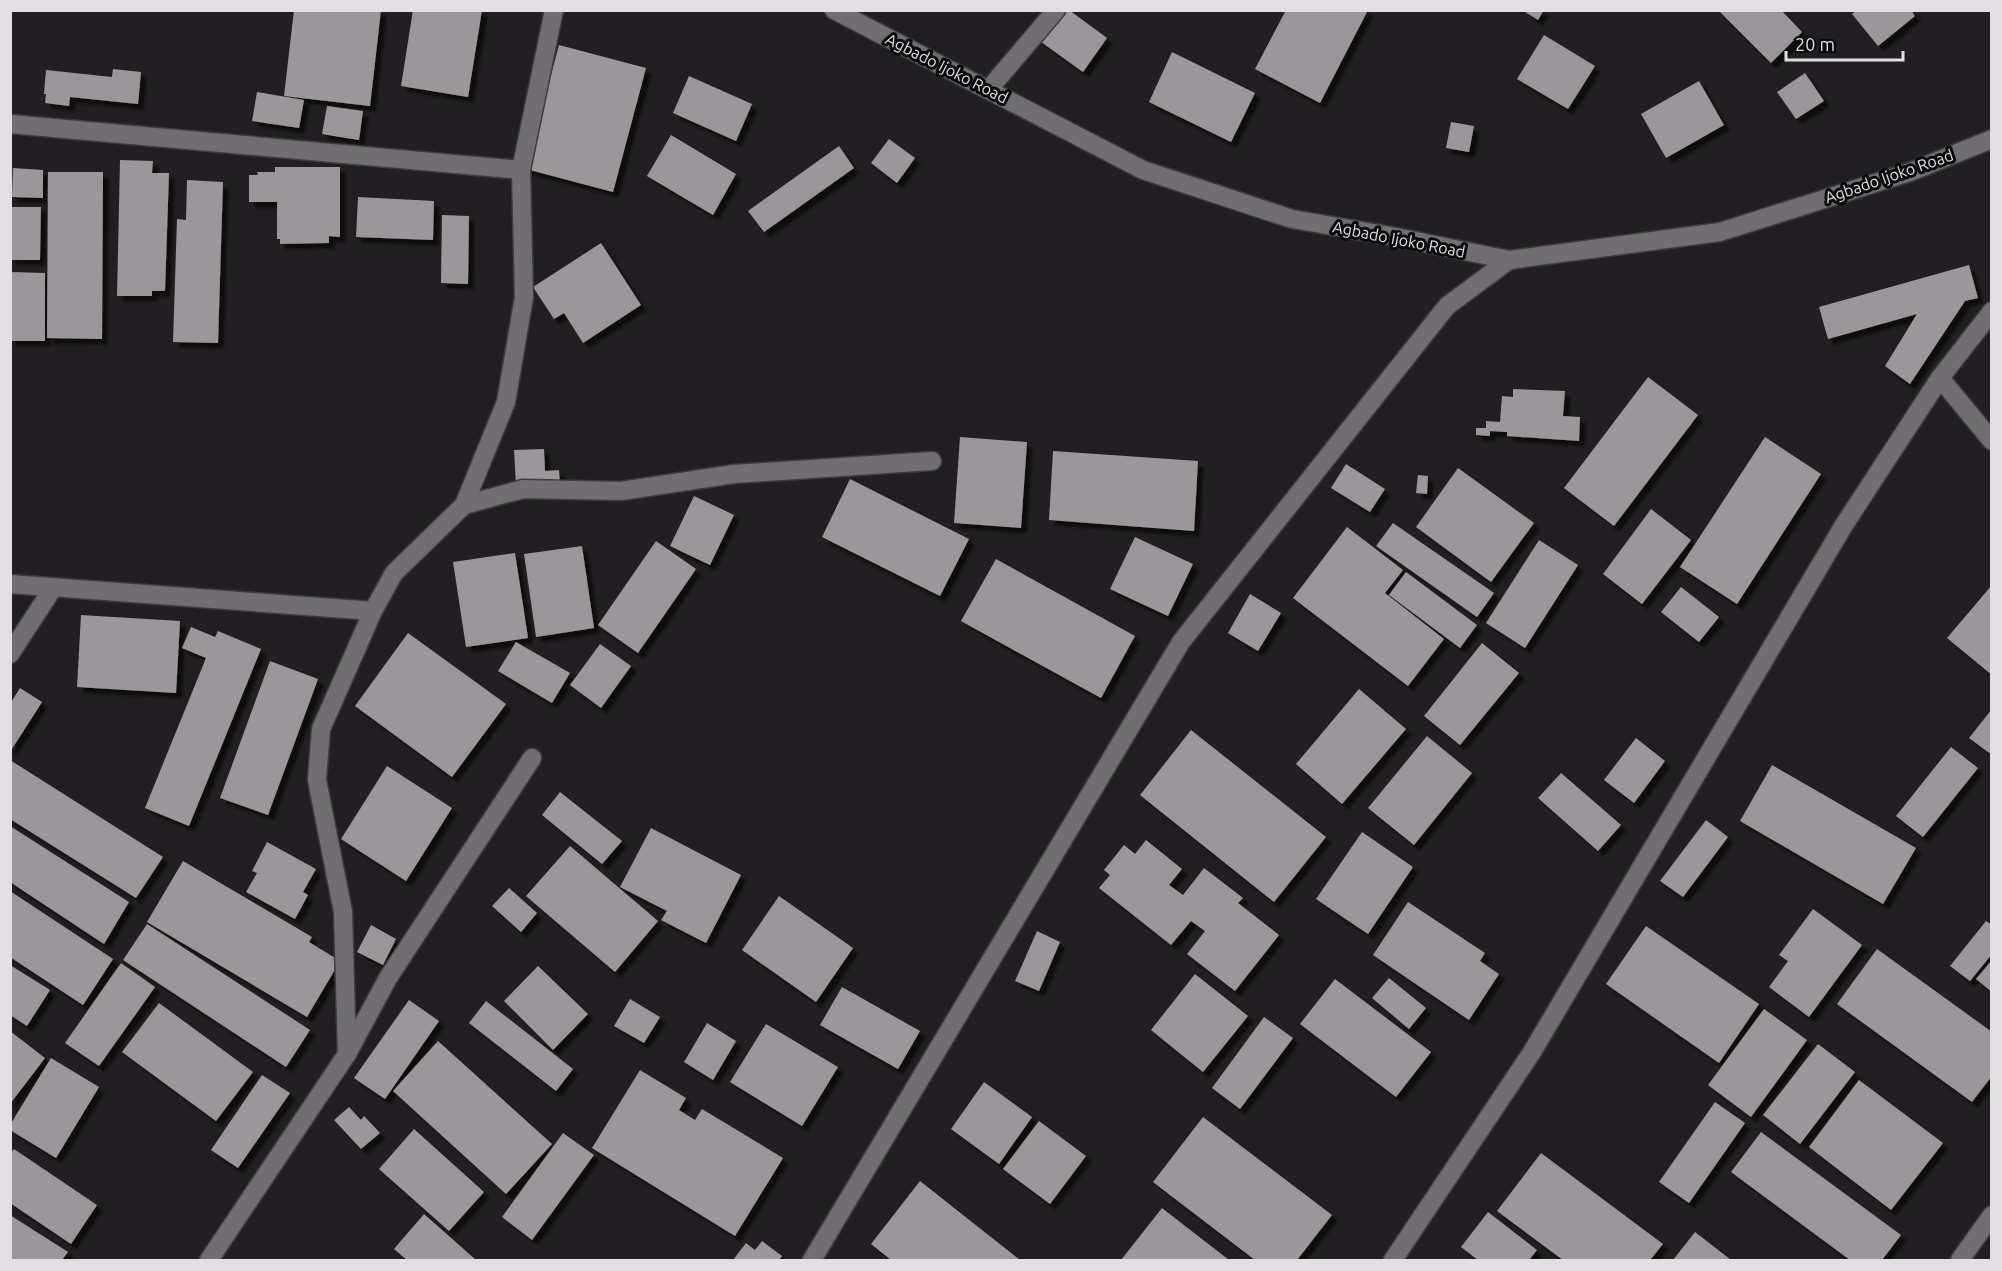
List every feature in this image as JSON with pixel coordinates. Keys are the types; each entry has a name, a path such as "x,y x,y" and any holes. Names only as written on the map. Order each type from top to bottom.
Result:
{"street":[{"path":"347,1054 343,912 317,780 321,729 373,611 394,573 464,505 506,402 524,297 521,170 554,10"},
{"name":"Agbado Ijoko Road","path":"834,10 1143,170 1292,219 1509,260 1720,232 1910,172 1992,139"},
{"path":"989,89 1056,10"},
{"path":"10,124 521,170"},
{"path":"812,1260 1182,642 1447,306 1509,260"},
{"path":"1393,1260 1532,1052 1844,525 1940,378 1992,311"},
{"path":"1940,378 1992,441"},
{"path":"464,505 523,489 621,491 734,474 932,461"},
{"path":"10,584 373,611"},
{"path":"10,654 53,588"},
{"path":"209,1260 347,1054 388,978 532,758"},
{"path":"1960,1260 1992,1215"}],"building":[{"path":"294,10 381,10 370,106 284,96"},
{"path":"413,10 482,10 468,97 401,86"},
{"path":"1058,10 1069,10 1107,38 1083,72 1037,39"},
{"path":"1286,10 1368,10 1320,103 1255,69"},
{"path":"1522,10 1544,10 1538,20"},
{"path":"1718,10 1781,10 1802,32 1771,63"},
{"path":"1857,10 1911,10 1915,16 1878,46 1852,14"},
{"path":"1544,35 1595,66 1568,109 1517,79"},
{"path":"559,45 646,68 613,192 526,169"},
{"path":"1172,52 1255,93 1231,142 1149,102"},
{"path":"113,69 141,72 138,104 70,97 69,106 45,103 46,70 112,77"},
{"path":"1805,73 1824,101 1796,119 1777,92"},
{"path":"689,76 752,104 736,141 673,113"},
{"path":"1699,81 1724,125 1666,158 1641,114"},
{"path":"257,92 304,100 299,128 252,121"},
{"path":"327,106 363,111 359,140 322,134"},
{"path":"1451,122 1474,126 1469,152 1446,148"},
{"path":"671,135 736,174 713,215 647,176"},
{"path":"889,139 915,158 897,183 871,163"},
{"path":"839,146 854,168 764,232 748,211"},
{"path":"120,160 153,161 152,173 169,173 165,291 152,291 152,296 117,296"},
{"path":"275,167 340,167 340,237 329,236 329,243 280,244 280,239 277,239 277,202 249,202 249,175 258,175 257,172 275,172"},
{"path":"13,168 43,170 43,198 12,197"},
{"path":"48,172 103,172 102,339 47,338"},
{"path":"187,180 223,182 218,343 173,342 177,219 186,220"},
{"path":"358,197 434,201 433,240 356,237"},
{"path":"10,207 41,207 40,260 10,260"},
{"path":"442,215 469,216 468,284 441,283"},
{"path":"601,243 641,305 583,343 564,313 554,319 533,287"},
{"path":"1969,265 1978,298 1965,301 1910,384 1885,366 1917,314 1828,339 1819,307"},
{"path":"10,272 45,273 45,341 10,341"},
{"path":"1648,377 1698,415 1614,526 1564,488"},
{"path":"1513,389 1565,391 1563,416 1580,417 1579,441 1507,436 1507,432 1490,431 1490,436 1476,435 1476,428 1486,428 1486,421 1500,422 1502,396 1513,397"},
{"path":"960,437 1027,442 1021,528 954,523"},
{"path":"1765,437 1821,474 1737,604 1680,567"},
{"path":"544,449 545,471 559,470 560,484 516,485 514,450"},
{"path":"1053,451 1198,461 1194,531 1049,520"},
{"path":"1346,464 1385,489 1370,512 1331,488"},
{"path":"1458,468 1534,523 1491,582 1416,527"},
{"path":"1418,475 1428,476 1427,494 1416,493"},
{"path":"850,479 969,539 940,596 822,537"},
{"path":"694,496 734,515 710,565 670,546"},
{"path":"1651,509 1691,540 1642,604 1603,574"},
{"path":"1393,523 1494,593 1477,617 1376,546"},
{"path":"1347,527 1403,570 1385,593 1444,639 1408,686 1293,598"},
{"path":"1135,537 1193,564 1168,616 1110,589"},
{"path":"1539,540 1578,565 1525,648 1486,623"},
{"path":"656,541 696,569 638,653 598,625"},
{"path":"582,546 594,628 536,637 524,554"},
{"path":"515,553 528,638 466,647 453,562"},
{"path":"996,559 1135,636 1101,698 961,621"},
{"path":"1406,572 1477,625 1460,648 1389,595"},
{"path":"1992,585 1992,675 1947,638"},
{"path":"1681,587 1719,617 1699,642 1661,612"},
{"path":"1250,594 1281,613 1258,651 1228,633"},
{"path":"81,615 180,621 176,693 77,687"},
{"path":"191,627 215,637 218,631 261,649 189,826 145,808 206,658 182,648"},
{"path":"408,633 506,704 452,777 355,706"},
{"path":"516,642 570,673 552,703 498,671"},
{"path":"1482,643 1519,673 1460,745 1424,716"},
{"path":"600,644 631,666 601,708 570,685"},
{"path":"270,661 318,679 268,815 220,798"},
{"path":"20,688 42,702 10,752 10,704"},
{"path":"1359,689 1406,729 1342,804 1296,764"},
{"path":"1992,709 1992,755 1969,738"},
{"path":"1191,730 1326,837 1274,902 1140,795"},
{"path":"1427,736 1472,773 1414,845 1368,808"},
{"path":"1636,738 1665,761 1634,803 1604,780"},
{"path":"1951,747 1978,768 1923,837 1896,816"},
{"path":"10,760 163,857 136,898 10,819"},
{"path":"1772,765 1916,848 1883,904 1740,821"},
{"path":"387,766 452,808 406,881 341,839"},
{"path":"1561,773 1621,825 1598,851 1538,798"},
{"path":"560,792 622,841 602,864 542,815"},
{"path":"1706,820 1728,837 1683,897 1660,881"},
{"path":"10,826 129,902 104,944 10,882"},
{"path":"651,828 741,875 706,943 661,920 667,911 620,887"},
{"path":"1362,832 1413,867 1368,934 1316,899"},
{"path":"1146,840 1182,869 1169,885 1183,895 1204,868 1243,898 1238,903 1279,935 1235,991 1187,954 1205,931 1191,921 1171,945 1099,888 1110,875 1104,870 1124,845 1135,854"},
{"path":"267,842 316,869 303,892 308,895 295,919 246,892 257,873 252,871"},
{"path":"570,846 658,921 615,972 526,896"},
{"path":"183,861 312,937 309,942 340,961 307,1017 147,922"},
{"path":"509,888 537,913 521,932 492,906"},
{"path":"10,891 113,959 83,1005 10,957"},
{"path":"779,896 853,948 816,1002 742,950"},
{"path":"1408,902 1485,953 1480,961 1499,974 1469,1020 1373,955"},
{"path":"1813,909 1862,945 1809,1017 1769,987 1788,961 1779,955"},
{"path":"1986,921 1992,925 1992,954 1970,981 1950,966"},
{"path":"147,924 310,1030 286,1067 123,960"},
{"path":"371,925 396,939 383,965 357,952"},
{"path":"1646,926 1759,1004 1719,1063 1606,984"},
{"path":"1037,931 1060,942 1039,991 1015,981"},
{"path":"1877,949 1992,1032 1992,1076 1972,1102 1837,1004"},
{"path":"1992,960 1992,992 1976,979"},
{"path":"121,963 155,987 99,1066 65,1043"},
{"path":"10,965 50,990 27,1026 10,1015"},
{"path":"538,966 588,1014 553,1050 504,1001"},
{"path":"1195,974 1248,1016 1203,1072 1151,1030"},
{"path":"1389,978 1426,1008 1409,1029 1372,998"},
{"path":"1335,979 1431,1052 1396,1097 1300,1024"},
{"path":"842,987 920,1031 898,1069 820,1025"},
{"path":"630,999 660,1017 644,1043 614,1026"},
{"path":"409,1000 439,1021 385,1099 354,1078"},
{"path":"486,1001 573,1069 556,1091 469,1023"},
{"path":"159,1003 253,1072 216,1121 122,1052"},
{"path":"1764,1009 1807,1040 1751,1117 1708,1085"},
{"path":"1264,1017 1293,1038 1240,1109 1212,1088"},
{"path":"707,1023 736,1041 713,1080 684,1062"},
{"path":"766,1024 838,1067 802,1126 730,1082"},
{"path":"10,1031 45,1058 10,1104"},
{"path":"438,1041 552,1144 506,1194 393,1091"},
{"path":"1818,1044 1855,1072 1800,1144 1763,1115"},
{"path":"51,1058 99,1087 56,1158 10,1130 10,1125"},
{"path":"640,1070 686,1098 679,1110 695,1120 702,1109 783,1158 735,1236 592,1148"},
{"path":"262,1075 290,1093 238,1168 211,1150"},
{"path":"1859,1080 1943,1143 1891,1210 1809,1147"},
{"path":"984,1082 1032,1117 999,1164 951,1129"},
{"path":"1715,1102 1745,1123 1689,1203 1659,1182"},
{"path":"349,1107 361,1120 364,1116 380,1133 361,1149 334,1120"},
{"path":"1203,1117 1332,1215 1297,1260 1255,1260 1153,1182"},
{"path":"1039,1121 1086,1156 1050,1204 1003,1169"},
{"path":"414,1129 484,1192 449,1231 379,1169"},
{"path":"1761,1132 1901,1235 1882,1260 1850,1260 1731,1172"},
{"path":"563,1133 594,1155 532,1240 502,1217"},
{"path":"14,1149 97,1205 71,1244 10,1203 10,1154"},
{"path":"1541,1153 1663,1244 1650,1260 1563,1260 1497,1211"},
{"path":"920,1181 1020,1260 891,1260 871,1244"},
{"path":"1162,1208 1229,1260 1121,1260"},
{"path":"1488,1212 1537,1250 1529,1260 1478,1260 1461,1247"},
{"path":"424,1214 476,1260 407,1260 394,1249"},
{"path":"10,1215 68,1252 62,1260 10,1260"},
{"path":"1695,1232 1731,1260 1673,1260"},
{"path":"762,1241 782,1256 779,1260 733,1260 746,1243 755,1250"}]}
